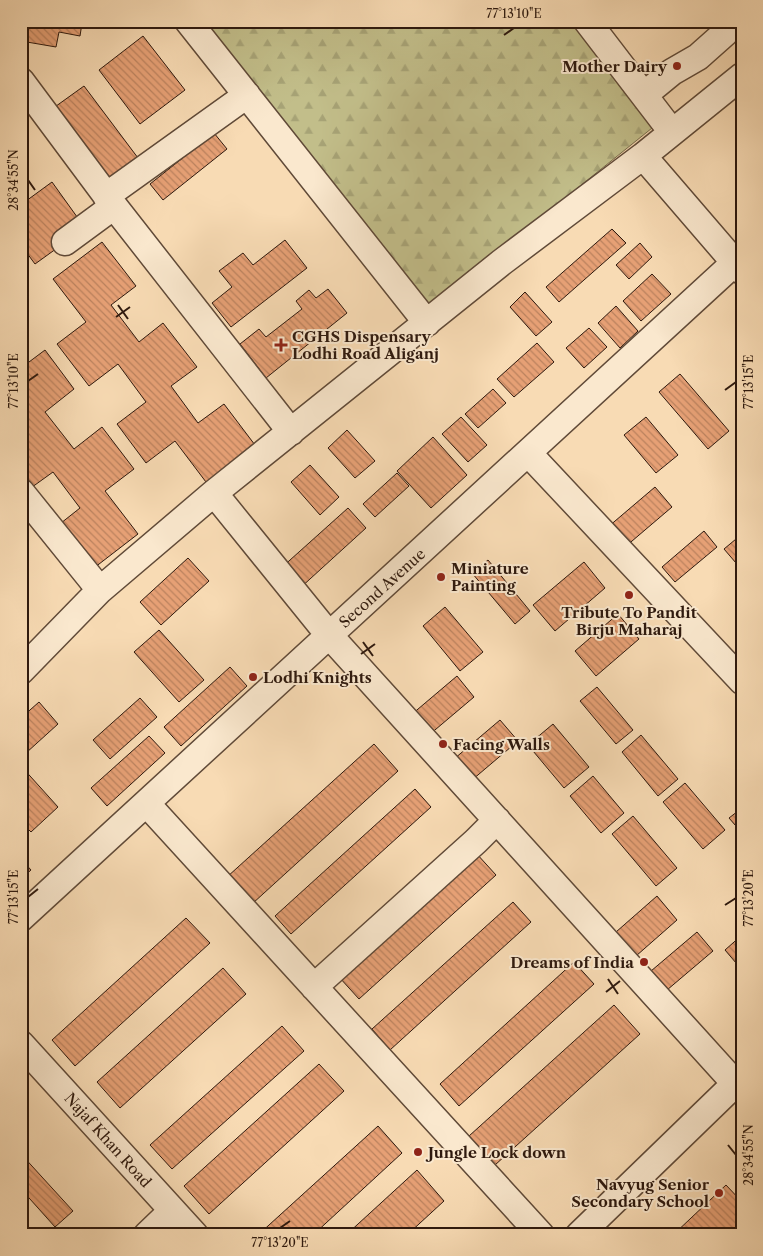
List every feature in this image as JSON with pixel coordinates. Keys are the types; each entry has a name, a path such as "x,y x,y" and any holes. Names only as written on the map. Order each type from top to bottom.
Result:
{"street":[{"path":"188,21 427,323"},
{"path":"587,21 672,132"},
{"path":"644,95 672,72 698,57 724,34 732,21"},
{"path":"21,671 100,590 214,493 502,262 643,156 742,76"},
{"path":"21,81 110,201 291,432"},
{"path":"65,242 110,201 247,96"},
{"path":"643,156 739,263"},
{"name":"Second Avenue","path":"21,918 739,263"},
{"path":"529,454 742,682"},
{"path":"21,492 100,590"},
{"path":"214,493 329,635 739,1084 578,1235"},
{"path":"147,804 541,1235"},
{"path":"314,987 476,842 497,820"},
{"name":"Najaf Khan Road","path":"21,1044 195,1235"},
{"path":"147,1235 172,1210"}],"green space":[{"path":"193,21 577,21 657,124 425,311"}],"building":[{"path":"21,21 91,21 82,23 80,36 59,32 56,47 21,41"},
{"path":"143,36 185,90 140,124 99,70"},
{"path":"84,86 141,162 109,185 52,109"},
{"path":"214,133 227,149 163,200 150,184"},
{"path":"52,182 85,228 35,264 21,245 21,195 26,201"},
{"path":"612,229 626,243 559,302 546,287"},
{"path":"285,240 307,268 231,327 212,303 232,287 219,271 243,253 253,265"},
{"path":"102,242 136,286 111,305 139,342 163,323 197,367 171,386 198,423 224,404 258,449 209,486 175,441 146,463 117,424 146,402 118,364 89,386 57,344 86,322 53,279"},
{"path":"640,243 652,257 629,279 616,265"},
{"path":"652,274 671,294 641,321 623,301"},
{"path":"328,289 347,313 266,378 240,344 259,329 266,337 302,309 296,301 309,290 316,298"},
{"path":"525,292 552,322 536,336 510,307"},
{"path":"616,306 638,331 620,348 598,323"},
{"path":"589,328 607,347 584,368 566,348"},
{"path":"537,343 554,362 514,397 497,379"},
{"path":"45,350 74,389 45,412 74,449 102,427 134,469 105,491 138,534 90,571 56,527 80,508 53,472 28,490 21,482 21,368"},
{"path":"680,374 729,431 708,449 659,392"},
{"path":"493,389 506,403 478,428 465,414"},
{"path":"461,417 487,445 468,462 442,434"},
{"path":"646,417 678,455 656,473 624,435"},
{"path":"347,430 375,461 355,478 328,448"},
{"path":"433,437 467,475 431,508 397,471"},
{"path":"310,465 339,497 320,515 291,482"},
{"path":"397,473 409,486 375,517 363,504"},
{"path":"655,487 672,507 625,547 608,527"},
{"path":"348,508 366,528 299,589 280,569"},
{"path":"704,531 717,547 675,582 662,567"},
{"path":"742,534 742,570 724,549"},
{"path":"188,558 209,581 161,625 140,602"},
{"path":"488,560 530,611 515,624 472,573"},
{"path":"584,562 605,588 555,631 533,605"},
{"path":"445,607 483,652 460,671 423,626"},
{"path":"618,614 639,639 596,676 575,651"},
{"path":"159,630 204,680 179,702 134,652"},
{"path":"230,667 247,686 181,746 164,727"},
{"path":"457,676 474,697 429,735 411,715"},
{"path":"597,687 633,730 616,744 580,701"},
{"path":"140,698 157,717 110,759 93,740"},
{"path":"39,702 58,724 26,753 21,748 21,718"},
{"path":"500,720 518,741 472,780 454,759"},
{"path":"553,724 589,767 564,788 528,745"},
{"path":"641,735 678,779 658,796 622,752"},
{"path":"149,736 165,753 107,806 91,788"},
{"path":"374,744 398,771 252,904 227,877"},
{"path":"21,766 58,807 31,832 21,822"},
{"path":"593,776 624,813 601,833 570,796"},
{"path":"685,783 725,830 703,849 663,802"},
{"path":"415,789 431,807 291,934 275,916"},
{"path":"742,808 742,833 729,818"},
{"path":"633,816 677,868 656,886 612,834"},
{"path":"476,853 496,875 359,999 339,977"},
{"path":"21,859 31,870 21,879"},
{"path":"657,896 677,920 636,956 616,932"},
{"path":"513,902 531,922 390,1050 372,1029"},
{"path":"186,918 210,943 75,1066 52,1040"},
{"path":"697,932 713,951 667,990 651,971"},
{"path":"742,935 742,970 725,950"},
{"path":"574,962 594,984 459,1106 440,1084"},
{"path":"223,968 246,994 120,1108 97,1082"},
{"path":"614,1005 640,1034 495,1165 469,1136"},
{"path":"282,1026 304,1051 172,1169 150,1145"},
{"path":"319,1064 344,1091 209,1214 184,1186"},
{"path":"378,1126 402,1153 313,1235 258,1235"},
{"path":"21,1154 73,1211 55,1227 21,1189"},
{"path":"417,1170 444,1201 407,1235 346,1235"},
{"path":"726,1185 742,1202 742,1235 737,1235 731,1229 725,1235 673,1235"}],"place":[{"name":"Mother Dairy","path":"677,66"},
{"name":"CGHS Dispensary Lodhi Road Aliganj","path":"281,345"},
{"name":"Miniature Painting","path":"441,577"},
{"name":"Tribute To Pandit Birju Maharaj","path":"629,595"},
{"name":"Lodhi Knights","path":"253,677"},
{"name":"Facing Walls","path":"443,744"},
{"name":"Dreams of India","path":"644,962"},
{"name":"Jungle Lock down","path":"418,1152"},
{"name":"Navyug Senior Secondary School","path":"719,1193"}]}
